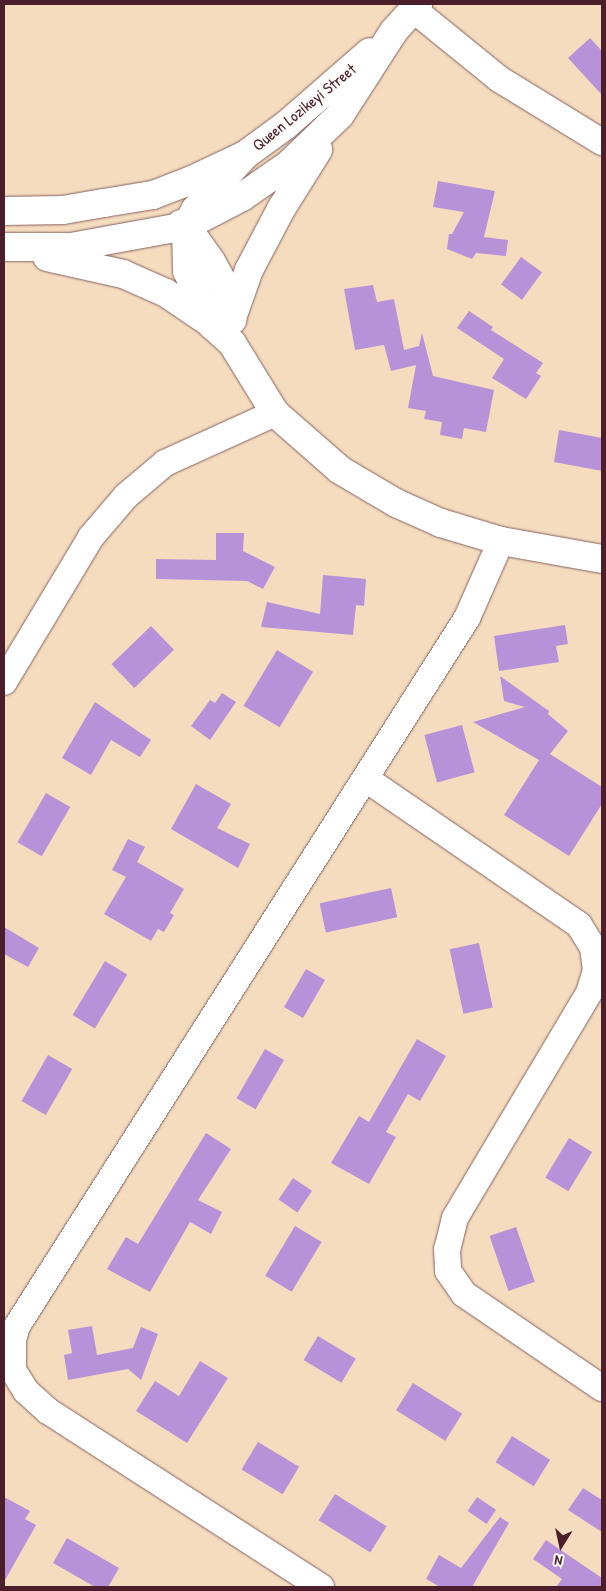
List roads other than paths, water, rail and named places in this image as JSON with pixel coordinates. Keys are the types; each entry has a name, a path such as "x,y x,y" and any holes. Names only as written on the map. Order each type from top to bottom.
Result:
{"main road":[{"name":"Queen Lozikeyi Street","path":"4,212 63,210 153,194 246,155 286,125 394,31 416,6"},
{"name":"Queen Lozikeyi Street","path":"9,248 71,247 186,226 242,197 288,166 340,115 394,31"},
{"path":"226,328 249,270 281,209 340,115"},
{"path":"246,155 195,210 186,226 187,271 226,328 275,413 340,470 396,503 441,523 501,541 602,559"},
{"path":"104,204 186,226"},
{"path":"9,248 124,274 166,293 226,328"}],"street":[{"path":"416,6 499,79 602,142"},
{"path":"4,682 91,537 126,496 165,463 275,413"},
{"path":"307,1584 48,1411 26,1391 13,1370 11,1355 18,1326 467,618 501,541"},
{"path":"366,779 579,925 593,947 596,970 589,993 455,1218 446,1249 448,1271 464,1294 602,1388"}]}
